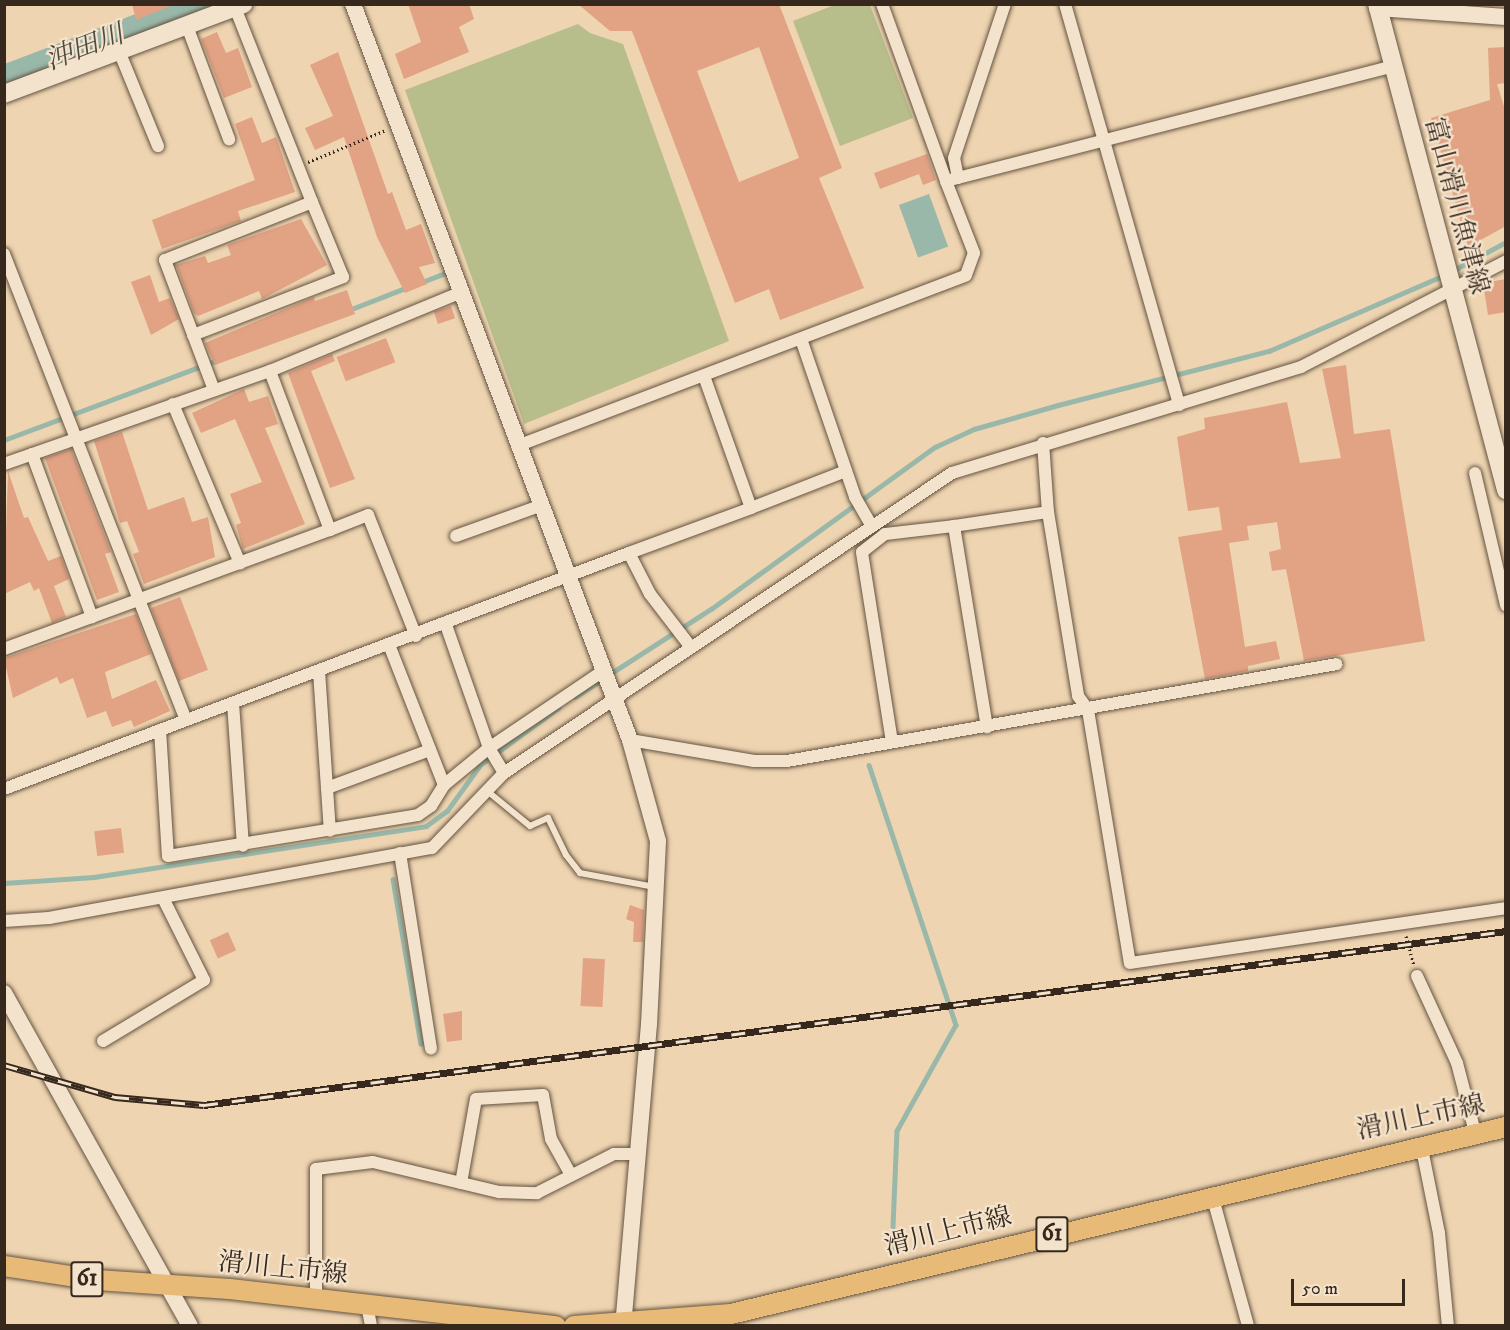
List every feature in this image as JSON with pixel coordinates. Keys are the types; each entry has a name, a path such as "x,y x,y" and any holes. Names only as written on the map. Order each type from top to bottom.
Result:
{"main road":[{"path":"4,94 239,6"},
{"name":"富山滑川魚津線","path":"1377,6 1506,489"},
{"name":"滑川上市線","path":"574,1326 684,1323 795,1299 1421,1144 1506,1127"},
{"name":"滑川上市線","path":"4,1266 169,1286 316,1299 556,1326"}],"street":[{"path":"353,4 540,506 630,740 658,841 657,887 638,1154 623,1325"},
{"path":"518,446 966,275 974,253 952,180 882,4"},
{"path":"952,180 954,158 1005,4"},
{"path":"1065,4 1179,405"},
{"path":"193,335 343,277 298,166 239,6"},
{"path":"1377,6 1506,17"},
{"path":"187,26 229,139"},
{"path":"119,51 158,146"},
{"path":"952,180 1103,138 1393,66"},
{"path":"214,390 165,260 312,202"},
{"path":"4,254 78,437 186,720"},
{"path":"4,921 49,918 432,848 485,789 504,773 613,697 952,473 1043,443 1179,405 1301,367 1506,261"},
{"path":"4,464 270,371 462,292"},
{"path":"801,339 846,471 872,526"},
{"path":"270,371 330,530"},
{"path":"704,376 751,508"},
{"path":"173,404 240,563"},
{"path":"1043,443 1048,512 1078,696 1088,710 1130,963 1506,908"},
{"path":"32,454 92,617"},
{"path":"4,789 568,580 629,553 846,471"},
{"path":"1475,473 1506,605"},
{"path":"456,536 540,506"},
{"path":"891,742 862,552 885,534 1048,512"},
{"path":"4,649 368,515 416,636"},
{"path":"954,526 987,727"},
{"path":"629,553 650,594 690,646"},
{"path":"446,625 489,748 504,773"},
{"path":"389,645 444,785"},
{"path":"630,740 754,761 787,761 1088,710 1143,696 1337,664"},
{"path":"319,671 330,831"},
{"path":"160,730 168,856 243,846 418,815 431,806 444,785 489,748 603,671"},
{"path":"233,703 243,846"},
{"path":"327,788 430,750"},
{"path":"400,853 431,1049"},
{"path":"103,1041 204,980 163,898"},
{"path":"1417,976 1457,1063 1475,1132"},
{"path":"4,993 190,1326"},
{"path":"461,1183 476,1099 543,1095 551,1139 571,1175"},
{"path":"1421,1144 1439,1233 1448,1326"},
{"path":"316,1299 316,1169 373,1162 499,1192 537,1193 614,1154 638,1154"},
{"path":"1212,1194 1248,1326"},
{"path":"367,1305 371,1326"}],"lane":[{"path":"485,789 530,826 548,818 566,855 580,873 657,887"}],"path":[{"path":"298,166 398,125"},
{"path":"1402,923 1417,976"}],"green space":[{"path":"837,4 870,5 913,118 840,146 793,21"},
{"path":"578,24 590,33 623,44 729,341 524,424 405,90"}],"shaded area":[{"path":"929,194 948,247 918,258 899,205"}],"building":[{"path":"132,4 173,4 173,5 136,20"},
{"path":"408,4 469,4 474,19 459,27 469,52 404,79 395,54 421,42"},
{"path":"578,4 779,4 842,168 819,178 864,288 780,320 769,289 735,303 632,31 610,31","holes":["759,47 799,158 739,182 697,71"]},
{"path":"217,32 226,53 238,48 252,87 224,98 201,39"},
{"path":"1506,47 1506,83 1497,84 1506,113 1506,226 1468,247 1431,118 1490,100 1488,48"},
{"path":"338,52 388,194 392,192 406,230 421,224 435,263 419,267 427,284 405,293 377,237 344,137 315,150 305,128 333,116 310,65"},
{"path":"252,117 262,143 276,137 295,192 238,211 241,221 162,249 152,220 255,180 235,124"},
{"path":"927,154 936,180 923,185 919,174 880,189 874,173"},
{"path":"301,219 327,265 262,299 259,291 198,316 194,313 176,265 205,256 208,263 231,255 227,245"},
{"path":"150,275 159,302 170,298 179,319 151,335 131,282"},
{"path":"1506,279 1506,312 1488,315 1483,283"},
{"path":"347,290 355,314 215,365 205,343 314,297 315,301"},
{"path":"451,306 455,318 438,324 434,312"},
{"path":"386,338 395,362 346,381 337,357"},
{"path":"332,354 335,361 311,371 355,479 330,488 288,373"},
{"path":"1346,365 1354,434 1390,429 1425,641 1304,661 1286,569 1272,571 1269,552 1281,549 1277,522 1247,526 1249,540 1229,543 1245,647 1276,641 1280,659 1248,666 1248,671 1205,679 1178,537 1222,530 1219,507 1188,511 1177,437 1205,429 1204,418 1287,402 1300,463 1341,458 1322,369"},
{"path":"244,389 249,402 268,396 278,424 265,428 305,524 243,549 236,525 241,523 230,494 262,482 235,419 201,433 192,413"},
{"path":"122,432 148,510 184,497 192,522 208,517 215,557 144,584 133,554 139,552 127,521 120,523 94,441"},
{"path":"71,449 111,552 105,554 119,592 97,600 45,458"},
{"path":"8,471 24,518 28,517 48,561 61,556 69,579 54,586 66,617 52,623 39,588 34,591 30,582 4,594"},
{"path":"180,597 208,670 179,681 151,608"},
{"path":"136,614 151,654 105,672 112,699 156,680 170,711 134,727 131,720 112,727 106,711 87,718 73,678 60,684 57,677 13,698 4,658"},
{"path":"121,828 124,853 97,856 94,831"},
{"path":"630,905 644,910 643,942 633,942 634,922 626,919"},
{"path":"228,932 236,950 218,958 210,940"},
{"path":"583,958 605,959 602,1007 580,1006"},
{"path":"462,1011 462,1040 447,1042 443,1014"}],"waterway":[{"name":"沖田川","path":"4,78 198,4"},
{"path":"1452,271 1506,242"},
{"path":"422,282 445,273"},
{"path":"610,674 711,609 935,447 974,429 1269,351 1445,275"},
{"path":"349,310 408,287"},
{"path":"4,440 218,360"},
{"path":"575,697 603,679"},
{"path":"4,883 94,877 426,826 447,811 480,765 558,708"},
{"path":"869,765 956,1025 897,1131 892,1252"},
{"path":"393,879 421,1044"}],"railway":[{"path":"4,1065 115,1097 204,1105 1506,931"}]}
